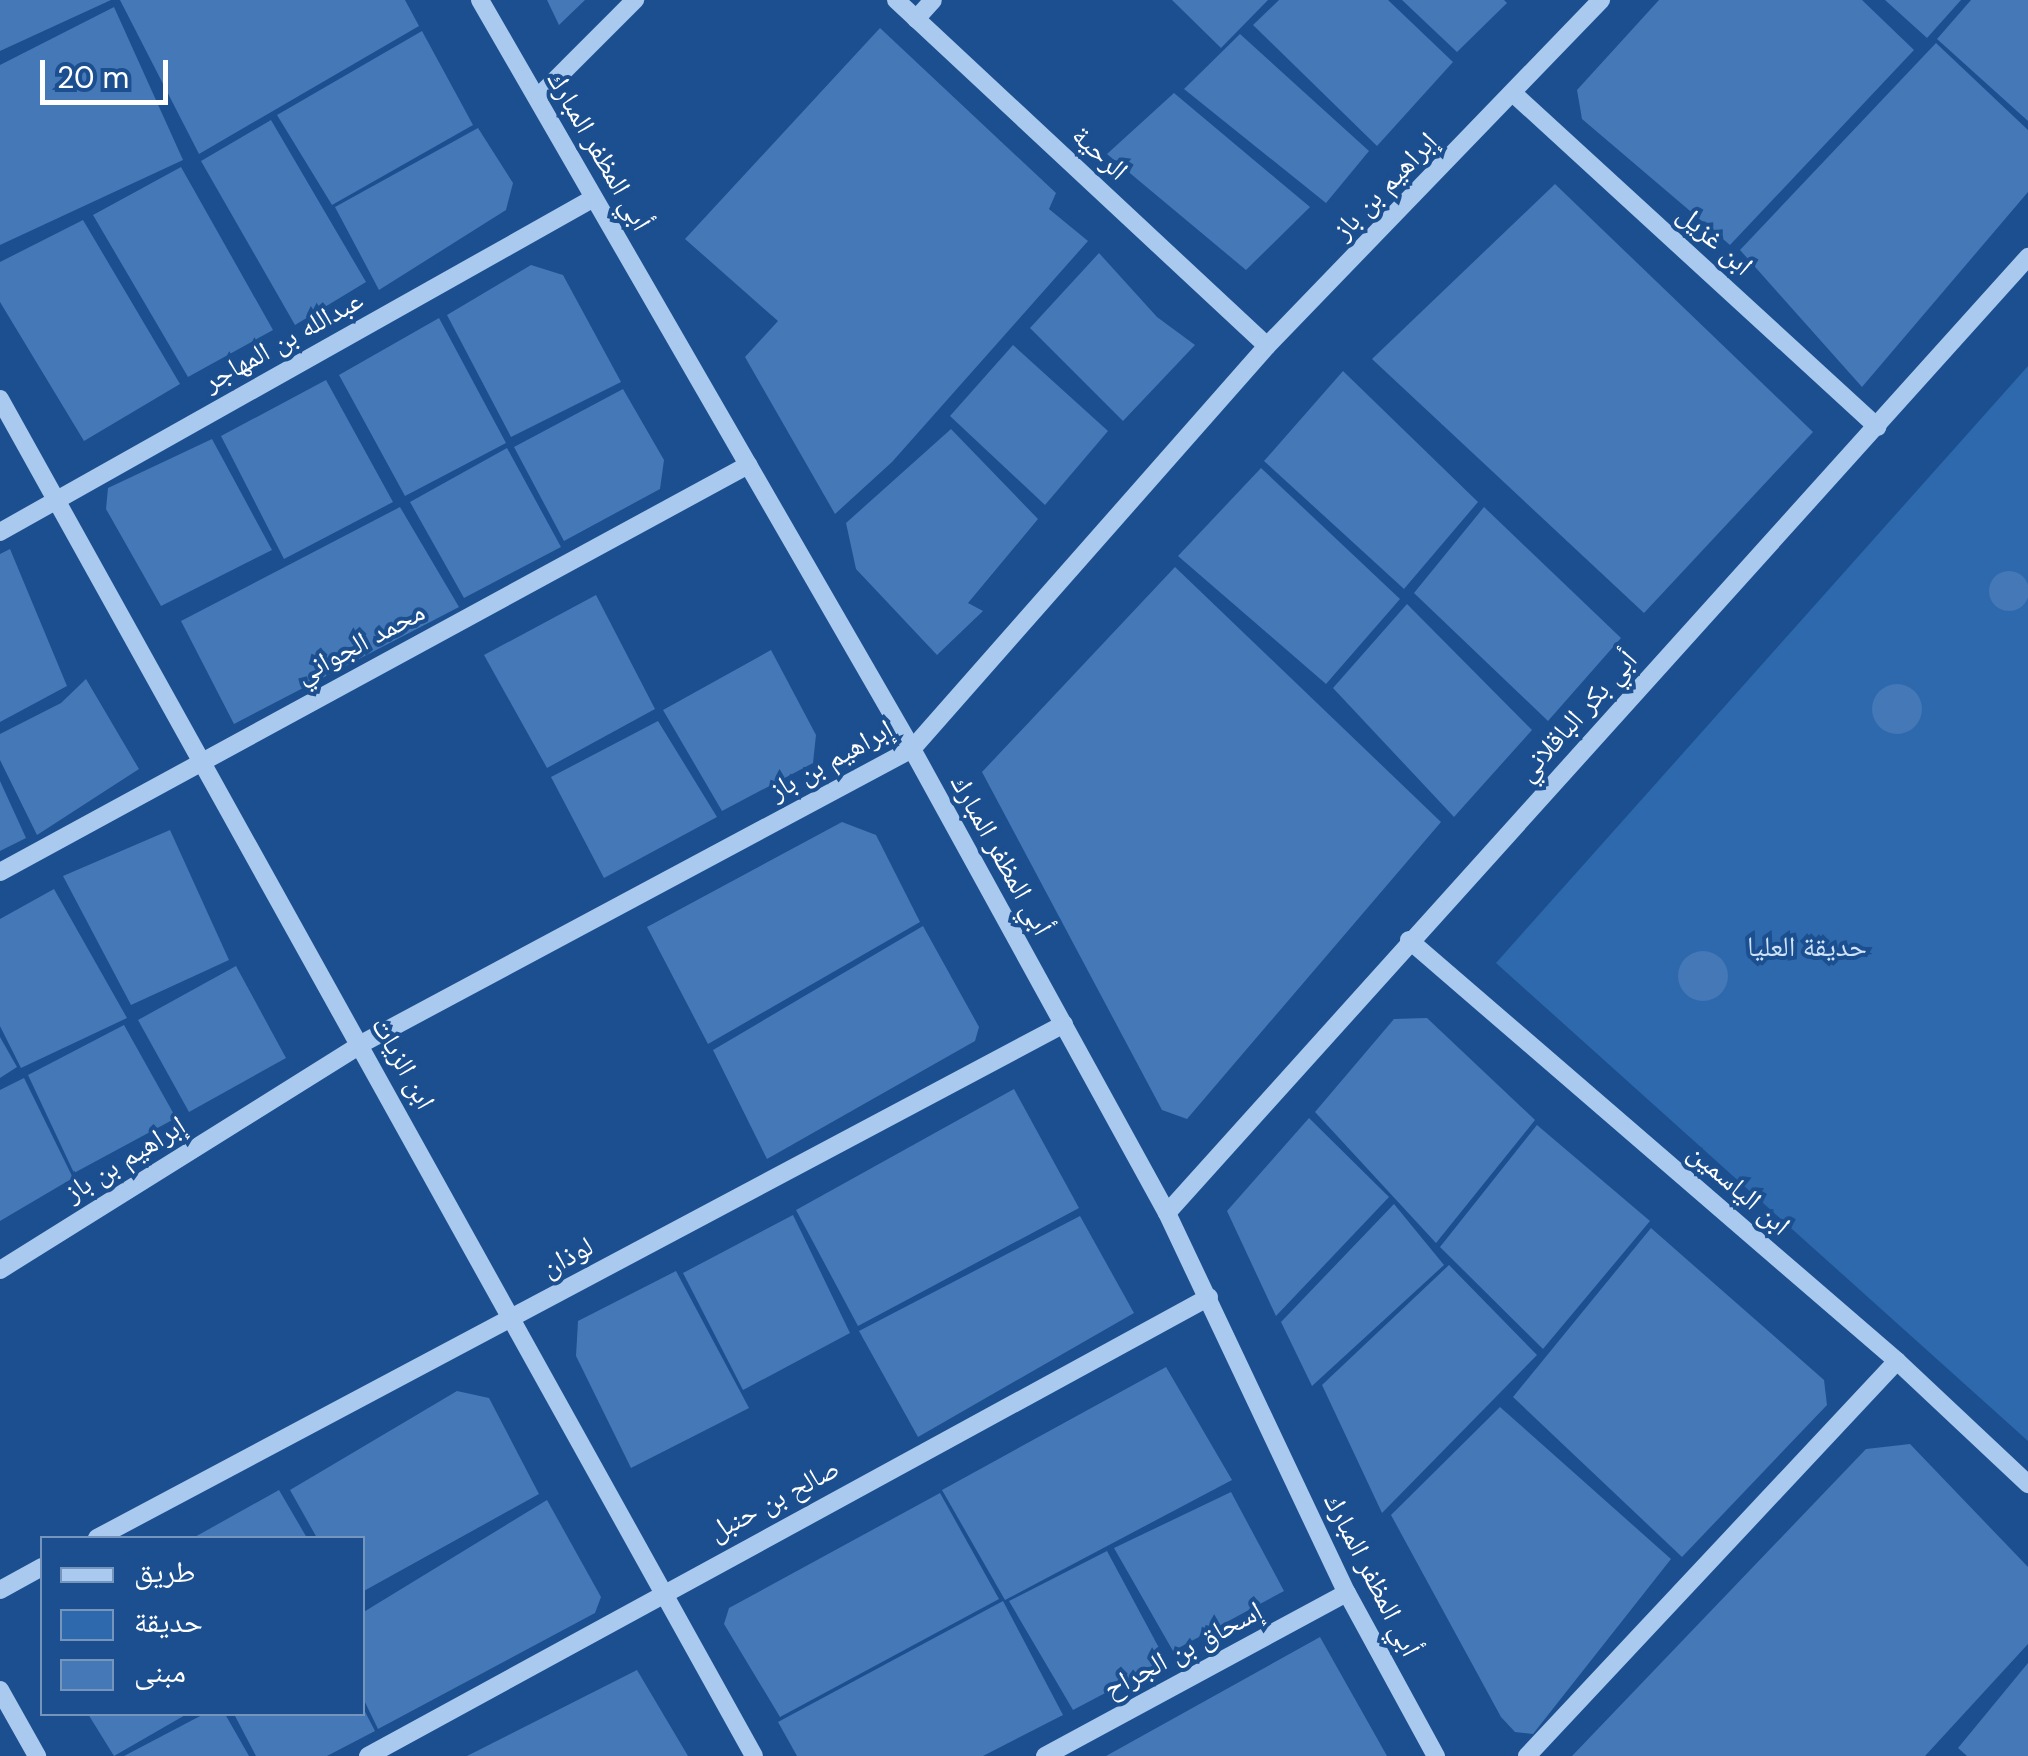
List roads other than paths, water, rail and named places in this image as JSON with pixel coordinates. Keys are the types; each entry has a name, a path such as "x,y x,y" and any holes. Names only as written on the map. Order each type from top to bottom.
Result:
{"street":[{"name":"أبي المظفر المبارك","path":"480,0 912,749 1064,1024 1166,1212 1347,1593 1436,1756"},
{"path":"537,98 635,0"},
{"name":"الرحية","path":"896,0 1267,346"},
{"path":"916,19 933,0"},
{"name":"إبراهيم بن باز","path":"0,1270 360,1044 912,749 1267,346 1601,0"},
{"name":"ابن غزيل","path":"1514,94 1878,427"},
{"name":"عبدالله بن المهاجر","path":"0,532 594,198"},
{"name":"أبي بكر الباقلاني","path":"1166,1212 2028,257"},
{"name":"ابن الزيات","path":"0,399 754,1756"},
{"name":"محمد الجواني","path":"0,872 748,465"},
{"name":"ابن الياسمين","path":"1409,940 1897,1361 2028,1484"},
{"name":"لوذان","path":"100,1536 1064,1024"},
{"name":"صالح بن حنبل","path":"368,1756 665,1590 1209,1297"},
{"path":"1527,1756 1897,1361"},
{"path":"0,1590 40,1568"},
{"name":"إسحاق بن الجراح","path":"1045,1756 1347,1593"},
{"path":"0,1690 37,1756"}],"park label":[{"name":"حديقة العليا","path":"1807,947"}]}
